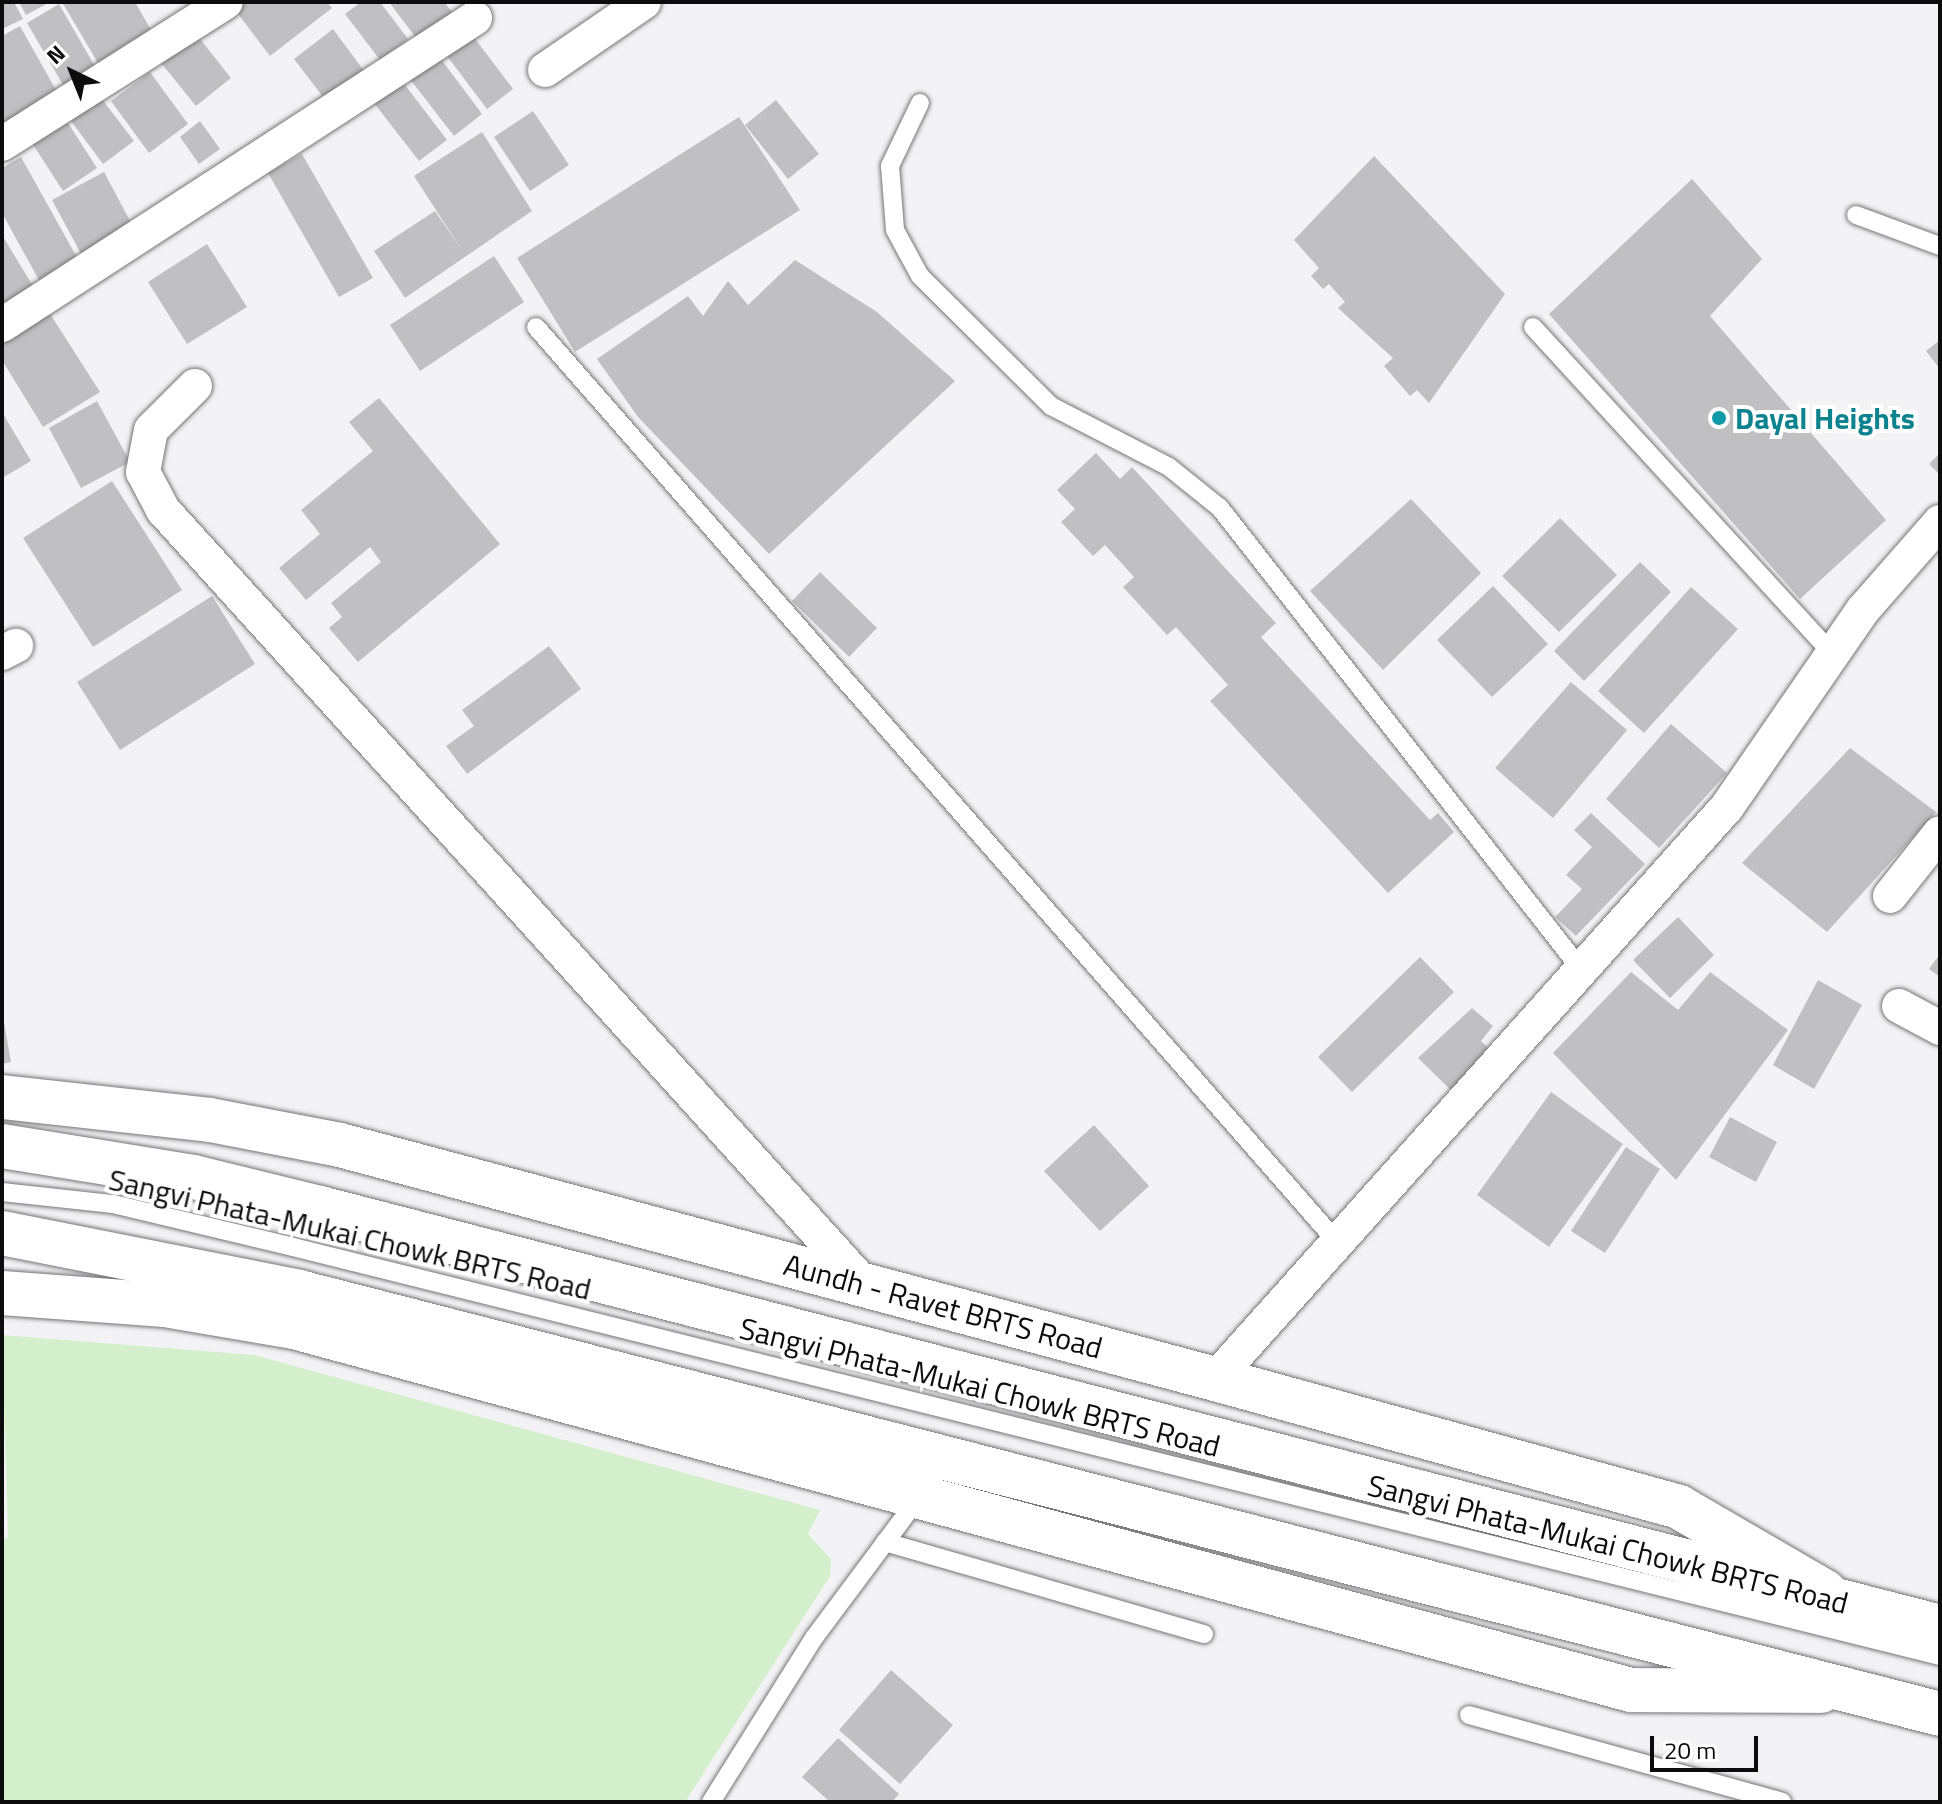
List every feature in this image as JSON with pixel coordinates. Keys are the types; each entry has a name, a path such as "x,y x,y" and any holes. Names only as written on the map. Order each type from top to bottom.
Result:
{"main road":[{"name":"Aundh - Ravet BRTS Road","path":"2,1097 210,1120 340,1145 1215,1379 1679,1507 1854,1608"},
{"path":"2,1146 222,1184 1609,1540 1854,1608 1940,1627"},
{"path":"2,1233 299,1292 1587,1624 1832,1691 1940,1714"},
{"path":"2,1293 165,1305 294,1327 1631,1690 1832,1691"}],"street":[{"path":"2,144 226,2"},
{"path":"545,70 644,2"},
{"path":"2,325 475,18"},
{"path":"195,386 151,430 143,472 163,510 866,1286"},
{"path":"1215,1379 1583,972 1727,807 1832,653 1940,522"},
{"path":"1890,896 1940,833"},
{"path":"1899,1006 1940,1028"}],"lane":[{"path":"920,103 890,166 895,230 920,276 1051,406 1181,474 1220,508 1583,972"},
{"path":"1856,215 1940,246"},
{"path":"536,327 1338,1243"},
{"path":"1533,327 1832,653"},
{"name":"Sangvi Phata-Mukai Chowk BRTS Road","path":"2,1192 113,1204 233,1232 1940,1656"},
{"path":"711,1802 814,1638 919,1497"},
{"path":"885,1542 1204,1634"},
{"path":"1469,1715 1782,1802"}],"green space":[{"path":"2,1335 254,1355 820,1510 808,1534 831,1559 830,1576 685,1802 2,1802 2,1540 8,1537"}],"building":[{"path":"2,2 14,2 23,19 2,29"},
{"path":"19,2 50,2 26,15"},
{"path":"62,2 135,2 159,44 105,75"},
{"path":"245,2 327,2 332,8 270,56 235,10"},
{"path":"361,2 380,2 408,39 380,60 345,14"},
{"path":"389,2 444,2 452,12 417,39"},
{"path":"59,4 101,77 69,95 27,23"},
{"path":"20,26 61,99 2,133 2,36"},
{"path":"333,29 365,72 327,102 294,59"},
{"path":"193,30 231,78 196,106 157,58"},
{"path":"470,32 513,89 487,109 444,52"},
{"path":"438,55 482,114 454,136 409,78"},
{"path":"150,72 188,124 149,153 111,101"},
{"path":"402,81 447,140 419,161 374,103"},
{"path":"101,98 134,141 103,164 71,121"},
{"path":"776,100 819,154 788,179 745,125"},
{"path":"533,111 569,165 530,191 494,137"},
{"path":"739,117 800,210 575,352 517,258"},
{"path":"66,120 97,168 63,191 32,143"},
{"path":"200,121 220,149 199,164 180,137"},
{"path":"482,132 532,211 405,298 374,251 435,211 463,252 414,176"},
{"path":"302,154 373,278 339,297 268,173"},
{"path":"1374,156 1505,294 1429,403 1417,390 1410,396 1384,366 1393,358 1338,308 1345,302 1329,284 1323,289 1311,276 1319,268 1294,240"},
{"path":"21,157 79,261 40,282 2,213 2,168"},
{"path":"104,172 138,236 86,263 52,200"},
{"name":"Dayal Heights","path":"1692,179 1762,259 1710,316 1886,520 1800,599 1549,314"},
{"path":"2,235 36,291 2,312"},
{"path":"207,244 247,307 187,344 148,282"},
{"path":"494,256 524,302 420,371 390,325"},
{"path":"795,260 877,312 955,381 769,554 638,417 597,359 688,296 703,316 728,281 748,305"},
{"path":"47,309 100,392 43,427 2,360 2,334"},
{"path":"1940,340 1940,369 1926,351"},
{"path":"379,398 500,544 358,662 329,628 342,617 331,603 381,562 370,547 306,600 279,568 320,534 301,510 373,451 349,422"},
{"path":"97,401 130,462 81,488 49,428"},
{"path":"2,412 31,461 2,478"},
{"path":"1096,453 1120,479 1132,467 1276,623 1261,637 1430,820 1438,813 1454,832 1388,893 1210,701 1228,685 1176,627 1167,635 1123,587 1134,577 1105,545 1093,556 1061,522 1075,509 1057,490"},
{"path":"1940,453 1940,475 1929,464"},
{"path":"112,481 182,590 93,647 23,538"},
{"path":"1411,499 1481,573 1383,670 1310,591"},
{"path":"1560,518 1617,575 1559,632 1502,576"},
{"path":"1640,562 1671,592 1584,681 1554,651"},
{"path":"820,572 877,628 849,657 792,601"},
{"path":"1493,586 1548,644 1492,697 1437,640"},
{"path":"1691,587 1738,629 1644,733 1598,691"},
{"path":"212,596 255,664 120,750 77,682"},
{"path":"549,646 581,689 467,774 446,746 474,726 462,710"},
{"path":"1571,682 1627,730 1553,818 1495,768"},
{"path":"1671,724 1727,773 1659,848 1606,799"},
{"path":"1850,748 1936,812 1827,932 1742,863"},
{"path":"1591,813 1645,864 1576,936 1555,917 1582,889 1566,875 1592,847 1574,830"},
{"path":"1678,917 1714,955 1670,998 1633,960"},
{"path":"1940,954 1940,977 1929,969"},
{"path":"1420,957 1454,992 1352,1092 1318,1057"},
{"path":"1631,972 1678,1010 1710,972 1788,1030 1676,1180 1553,1053"},
{"path":"1818,980 1862,1005 1814,1089 1773,1065"},
{"path":"1472,1008 1493,1026 1481,1041 1495,1055 1456,1095 1418,1058"},
{"path":"2,1011 11,1062 2,1064"},
{"path":"1551,1092 1623,1144 1549,1247 1477,1195"},
{"path":"1730,1117 1777,1142 1756,1182 1709,1157"},
{"path":"1094,1125 1149,1186 1100,1231 1044,1171"},
{"path":"1626,1147 1660,1169 1605,1253 1571,1231"},
{"path":"891,1670 953,1725 900,1784 839,1730"},
{"path":"838,1738 899,1794 892,1802 830,1802 802,1777"}],"place":[{"name":"Dayal Heights","path":"1719,418"}]}
